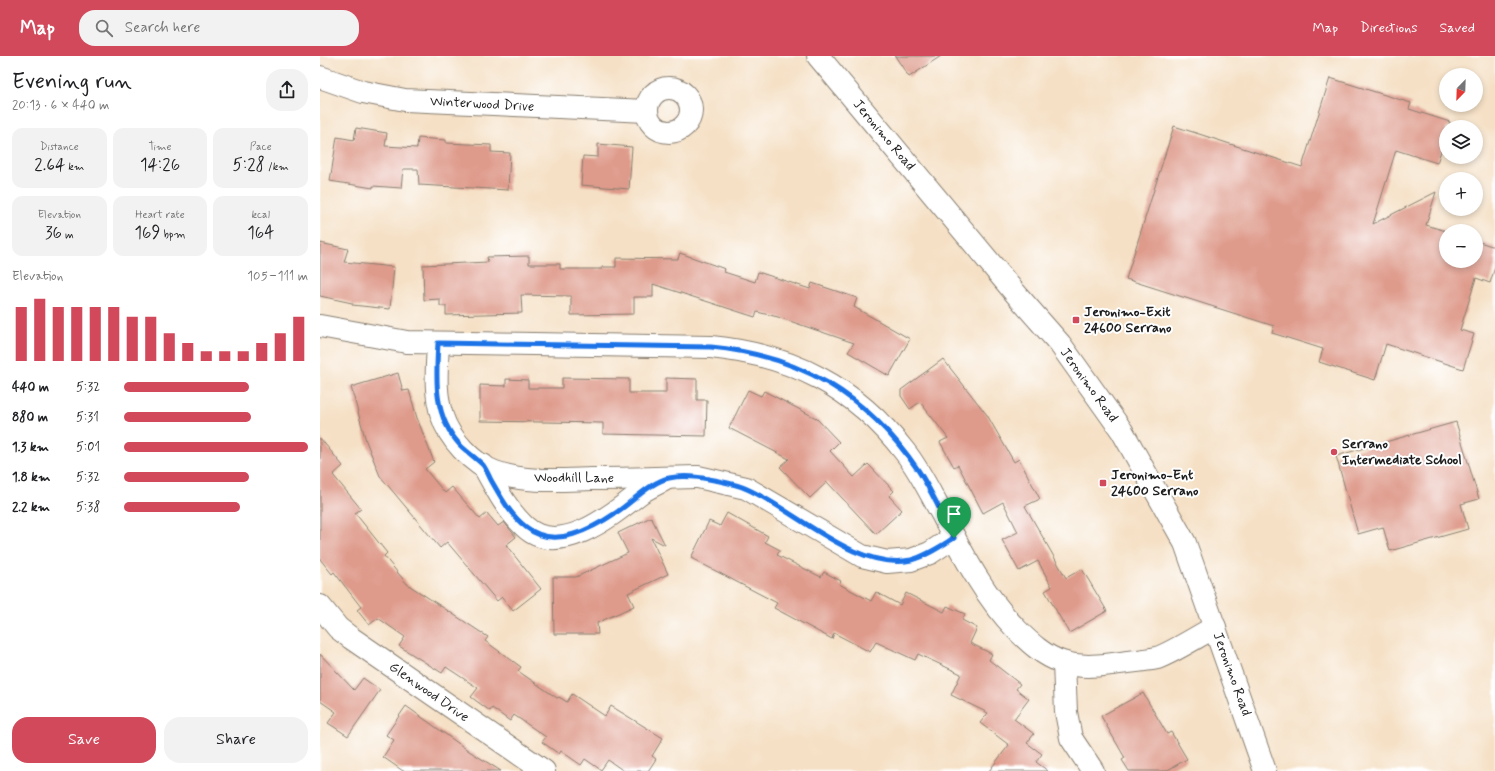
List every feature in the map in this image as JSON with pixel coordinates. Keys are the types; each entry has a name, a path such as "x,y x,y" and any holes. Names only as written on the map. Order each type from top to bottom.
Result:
{"street":[{"name":"Jeronimo Road","path":"818,56 1016,294 1060,344 1122,431 1185,543 1265,771"},
{"name":"Winterwood Drive","path":"321,80 363,92 406,100 647,111"},
{"path":"320,326 407,342 711,347 734,349 774,359 804,369 850,397 889,433 919,472 954,538 982,586 1002,615 1026,640 1044,654 1064,663 1076,665 1103,665 1158,658 1215,627"},
{"name":"Woodhill Lane","path":"438,343 436,382 442,416 450,433 459,444 483,465 494,472 538,480 698,477 746,488 862,556 887,562 917,558 930,553 954,538"},
{"name":"Woodhill Lane","path":"483,465 514,516 534,533 548,538 574,534 590,527 617,512 640,493 668,478"},
{"name":"Glenwood Drive","path":"320,606 338,628 351,638 544,771"},
{"path":"1064,663 1066,712 1071,738 1093,771"}],"building":[{"path":"895,56 941,56 909,77"},
{"path":"1330,78 1411,103 1409,109 1444,120 1439,120 1439,157 1437,163 1396,150 1373,224 1436,192 1426,225 1439,229 1439,268 1483,268 1483,243 1495,247 1495,267 1490,283 1476,278 1460,330 1474,334 1463,369 1386,344 1375,380 1319,362 1323,349 1272,333 1274,326 1126,279 1174,126 1302,167"},
{"path":"356,128 387,133 385,146 417,148 418,138 446,140 446,143 491,145 491,152 510,153 508,190 419,185 418,169 403,169 401,188 373,186 373,188 330,181 337,137 354,140"},
{"path":"598,144 632,147 629,189 581,185 583,156 598,157"},
{"path":"320,243 348,249 344,262 394,267 390,309 352,305 352,303 320,296"},
{"path":"680,253 725,269 724,272 755,282 758,272 810,289 812,283 857,298 854,307 910,339 889,376 848,352 854,343 778,317 757,312 755,317 653,284 653,297 634,297 634,314 571,315 571,296 521,295 522,313 446,315 446,306 440,306 440,299 424,300 423,265 488,262 487,257 529,256 529,264 560,264 560,269 602,269 602,267 616,267 616,258 678,259"},
{"path":"943,359 987,415 1014,462 1019,459 1040,499 1025,506 1066,578 1082,569 1107,611 1069,633 1045,591 1052,587 1038,561 1019,571 1002,540 1018,532 1003,502 983,513 958,465 954,467 940,442 948,438 920,402 910,409 901,396 901,390"},
{"path":"398,373 403,391 409,390 417,418 434,462 425,469 445,493 452,487 480,519 487,513 498,526 504,522 516,537 506,545 541,589 513,611 502,597 497,601 447,542 440,548 380,476 366,441 351,387"},
{"path":"562,378 629,379 629,393 666,393 666,378 697,379 697,400 707,400 706,436 603,434 603,423 480,421 480,385 506,386 506,379 528,380 528,388 562,388"},
{"path":"748,390 761,396 764,391 816,418 839,442 830,451 854,477 868,464 894,491 889,496 902,510 876,534 827,482 810,498 780,467 789,459 729,428"},
{"path":"1456,422 1479,499 1461,504 1468,529 1390,551 1383,527 1358,534 1336,456"},
{"path":"320,438 343,466 333,475 361,509 355,513 387,553 384,556 407,584 488,637 485,641 521,667 518,671 557,698 559,697 567,702 572,694 605,716 611,706 663,738 652,756 656,759 648,771 624,771 608,760 601,770 585,759 581,765 561,751 559,754 542,742 546,737 514,715 510,721 492,708 490,711 471,697 478,688 446,667 442,673 399,646 405,637 378,618 369,625 357,610 361,607 334,572 332,574 320,559"},
{"path":"727,513 768,536 765,542 780,550 777,555 821,577 824,572 841,581 839,584 871,601 876,592 900,605 906,593 944,612 947,606 965,614 962,620 977,628 970,643 992,654 989,660 1020,684 1016,689 1029,699 1014,719 1034,734 1027,743 1042,754 1036,762 1048,771 989,771 1009,745 980,723 988,713 951,695 961,674 918,654 915,660 876,642 870,652 834,633 832,639 774,608 777,603 691,558 709,521 720,526"},
{"path":"651,517 665,545 651,538 668,574 628,593 634,606 597,623 598,634 554,634 553,577 576,577 628,553 618,533"},
{"path":"320,654 354,690 363,678 380,690 348,736 328,723 336,712 320,701"},
{"path":"1143,693 1167,734 1171,732 1187,759 1166,771 1129,771 1122,760 1125,758 1101,716"},
{"path":"406,706 469,751 501,771 403,771 383,757 394,740 386,735"}],"place":[{"name":"Jeronimo-Exit 24600 Serrano","path":"1076,320"},
{"name":"Serrano Intermediate School","path":"1334,452"},
{"name":"Jeronimo-Ent 24600 Serrano","path":"1103,483"}],"route":[{"path":"438,343 622,344 711,347 734,349 774,359 804,369 828,382 850,397 871,414 889,433 919,472 954,538 930,553 911,560 887,562 862,556 746,488 698,477 668,478 640,493 617,512 574,534 548,538 534,533 525,527 507,507 483,465 476,461 450,433 442,416 438,399 436,382 438,343"}]}
